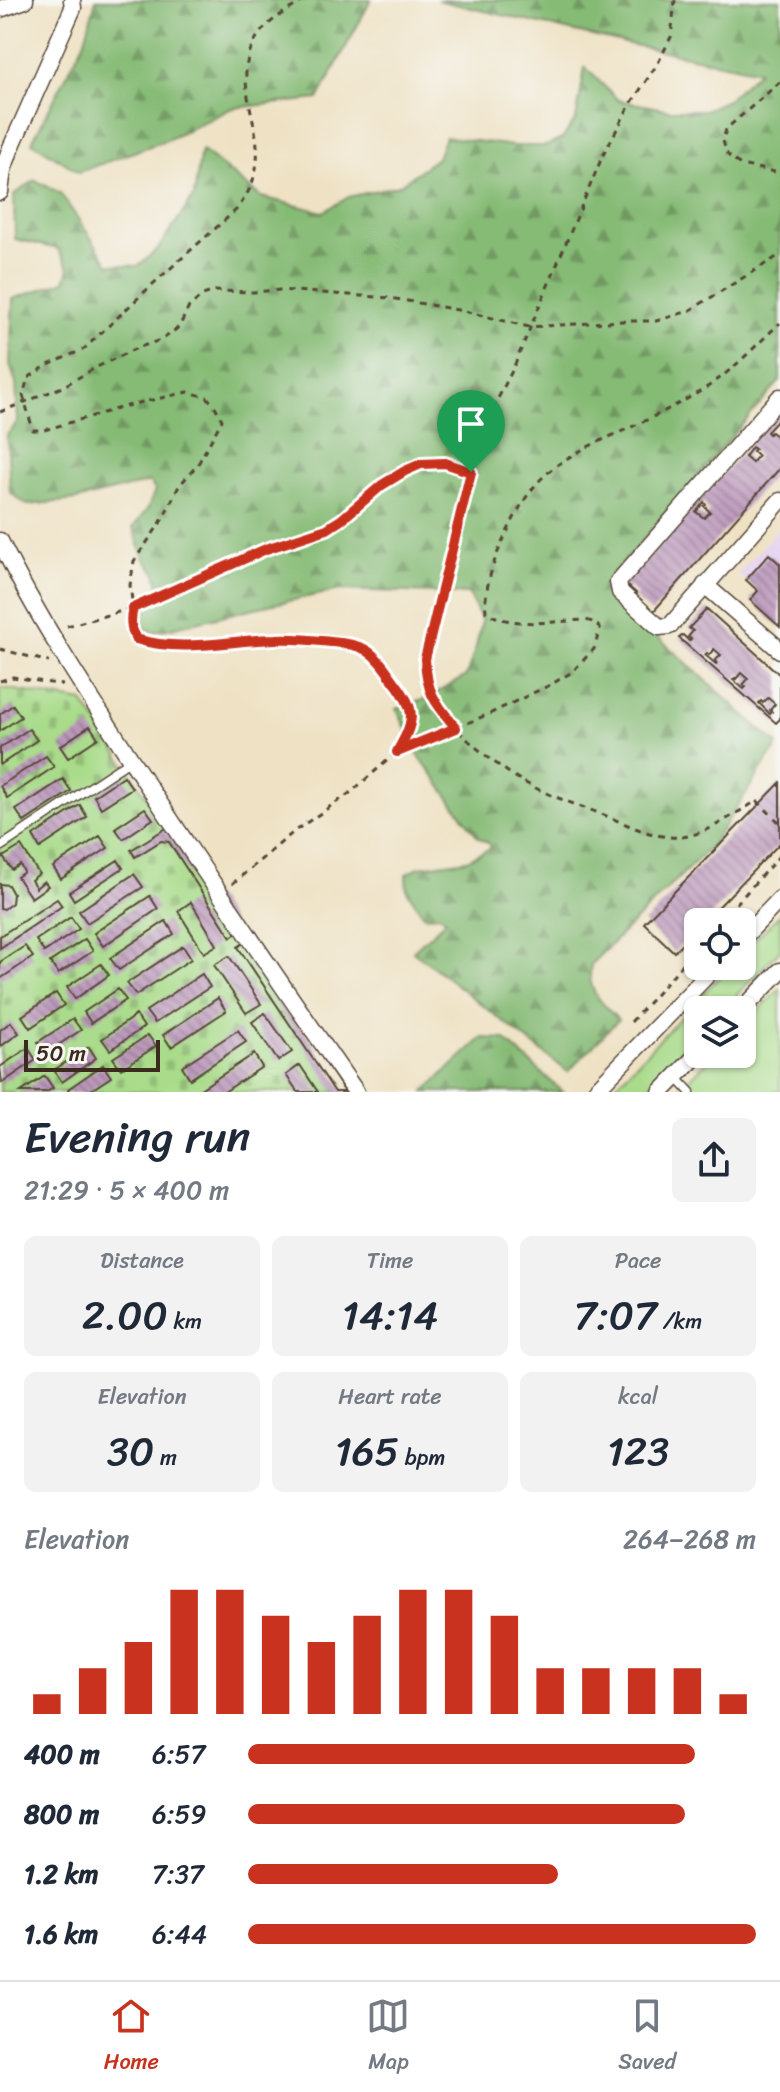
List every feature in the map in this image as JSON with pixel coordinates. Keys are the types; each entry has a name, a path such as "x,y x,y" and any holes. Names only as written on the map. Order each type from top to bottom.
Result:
{"street":[{"path":"0,9 25,0"},
{"path":"0,192 10,150 73,8 72,0"},
{"path":"780,397 618,582 620,592 659,627 670,626 780,501"},
{"path":"0,541 21,584 85,689 220,895 356,1092"},
{"path":"705,585 780,650"},
{"path":"756,924 780,899"},
{"path":"756,996 780,971"},
{"path":"594,1092 702,980"},
{"path":"661,1092 685,1068"}],"lane":[{"path":"0,847 131,760"},
{"path":"676,1077 690,1092"}],"path":[{"path":"304,0 264,29 256,38 247,62 245,84 257,135 257,159 256,173 246,197 236,210 84,349 28,378 23,395 33,430 44,430 188,392 207,397 222,420 198,464 179,486 161,522 134,561 130,585 132,632 136,639 146,642 201,646 276,639 314,640 364,648 375,656 408,698 412,708 410,726 397,752"},
{"path":"675,0 671,37 603,155 512,371 491,412 471,472 425,659 428,688 456,728 510,774 526,784 660,836 691,836 757,801 780,823"},
{"path":"780,82 726,129 723,141 727,154 741,165 780,173"},
{"path":"0,412 62,387 97,367 163,339 179,327 189,307 203,295 215,291 280,290 390,298 529,327 656,321 689,311 780,255"},
{"path":"220,895 296,830 350,793 397,752 456,728 572,672 594,649 600,629 596,623 586,620 510,620 486,612 487,590 495,559 529,494 542,478 576,453 704,389 725,374 780,323"},
{"path":"48,631 133,608 266,549 327,529 382,485 421,464 445,463 471,472"},
{"path":"0,649 72,668"},
{"path":"0,681 13,677 85,689"},
{"path":"733,908 780,855"},
{"path":"631,1022 684,963"}],"shaded area":[{"path":"780,527 780,627 750,600 758,590 738,574"}],"green space":[{"path":"96,0 371,0 318,99 232,108 169,139 79,172 32,142 85,40"},
{"path":"437,0 780,0 780,381 602,587 778,745 710,847 591,964 593,989 618,1020 568,1072 413,951 446,920 440,915 424,916 407,891 406,874 419,867 467,860 491,848 489,843 478,837 417,753 397,709 425,699 466,676 482,621 469,594 340,590 154,632 143,627 143,615 159,585 156,573 144,558 133,528 148,508 155,490 150,482 76,500 27,505 10,492 7,435 18,422 16,383 10,365 13,299 65,281 69,268 58,249 15,239 14,195 35,180 60,193 109,264 138,266 158,249 194,196 201,150 261,197 323,212 349,197 399,185 437,158 445,137 514,146 546,146 562,139 576,119 585,67 618,100 670,110 705,110 727,100 759,71"},
{"path":"3,688 83,702 344,1092 0,1092 0,690"},
{"path":"780,914 780,950 756,975 756,939"},
{"path":"717,980 751,980 736,996 701,996"},
{"path":"780,989 780,1092 676,1092 701,1068 756,1068 756,1013"},
{"path":"684,1014 684,1050 643,1092 609,1092"},
{"path":"482,1038 504,1039 563,1092 424,1092"}],"building":[{"path":"780,410 780,423 777,421 767,432 776,436 780,432 780,468 652,613 634,598 637,594 629,587 626,591 622,587","holes":["752,447 758,456 752,463 745,457","704,502 710,512 704,518 696,512"]},
{"path":"769,554 780,564 780,627 750,600 758,591 746,580"},
{"path":"707,609 780,675 780,719 776,723 679,638 683,635 689,641 691,639 688,637 693,631 689,628","holes":["714,649 721,655 716,664 705,655","741,673 748,679 743,685 746,687 744,689 733,680","768,698 775,704 770,714 759,703"]},
{"path":"13,705 21,717 0,731 0,714"},
{"path":"90,726 98,738 68,758 60,746"},
{"path":"29,729 37,740 0,765 0,748"},
{"path":"46,756 54,767 7,798 0,786"},
{"path":"124,776 132,788 101,808 94,796"},
{"path":"63,779 71,791 24,822 16,810"},
{"path":"780,783 780,843 717,908 684,908 684,942 674,952 644,923"},
{"path":"80,805 87,817 40,848 33,836"},
{"path":"145,808 153,819 123,839 115,828"},
{"path":"168,827 238,932 231,937 169,842 161,841 135,857 131,850"},
{"path":"100,836 108,848 61,879 53,867"},
{"path":"21,846 39,874 31,880 36,888 44,881 48,886 31,898 17,877 24,872 20,865 12,870 3,857"},
{"path":"118,860 123,868 74,900 69,892"},
{"path":"134,874 143,887 87,923 79,911"},
{"path":"0,884 8,885 13,894 12,903 4,909 0,908"},
{"path":"150,896 158,909 103,946 94,933"},
{"path":"57,899 62,906 0,948 0,936"},
{"path":"191,902 217,945 204,953 178,911"},
{"path":"71,917 79,929 44,952 36,940"},
{"path":"166,921 174,934 119,970 110,958"},
{"path":"85,939 93,951 58,974 50,962"},
{"path":"245,942 345,1092 335,1092 238,947"},
{"path":"25,946 33,957 0,979 0,962"},
{"path":"183,946 191,959 136,995 127,983"},
{"path":"229,956 261,1004 246,1013 214,965"},
{"path":"101,964 109,975 75,999 67,987"},
{"path":"202,974 210,987 155,1023 146,1011"},
{"path":"118,989 126,1000 91,1023 84,1012"},
{"path":"56,993 64,1005 30,1028 22,1016"},
{"path":"218,998 226,1011 171,1047 163,1035"},
{"path":"265,1013 292,1052 278,1061 252,1022"},
{"path":"136,1015 144,1027 110,1050 102,1039"},
{"path":"73,1019 81,1030 46,1053 38,1042"},
{"path":"11,1022 19,1033 0,1047 0,1030"},
{"path":"238,1030 246,1042 190,1079 182,1066"},
{"path":"148,1035 156,1046 121,1069 113,1058"},
{"path":"89,1047 96,1058 62,1082 54,1070"},
{"path":"28,1048 36,1060 2,1083 0,1067"},
{"path":"254,1054 262,1067 224,1092 196,1092"},
{"path":"103,1065 111,1077 88,1092 70,1092 68,1089"},
{"path":"300,1065 318,1092 298,1092 286,1075"},
{"path":"45,1076 53,1088 47,1092 21,1092"}],"route":[{"path":"445,463 471,472 425,659 428,688 456,728 397,752 410,726 412,708 408,698 375,656 364,648 314,640 276,639 201,646 146,642 136,639 132,632 133,608 266,549 327,529 382,485 405,471 421,464 445,463"}]}
